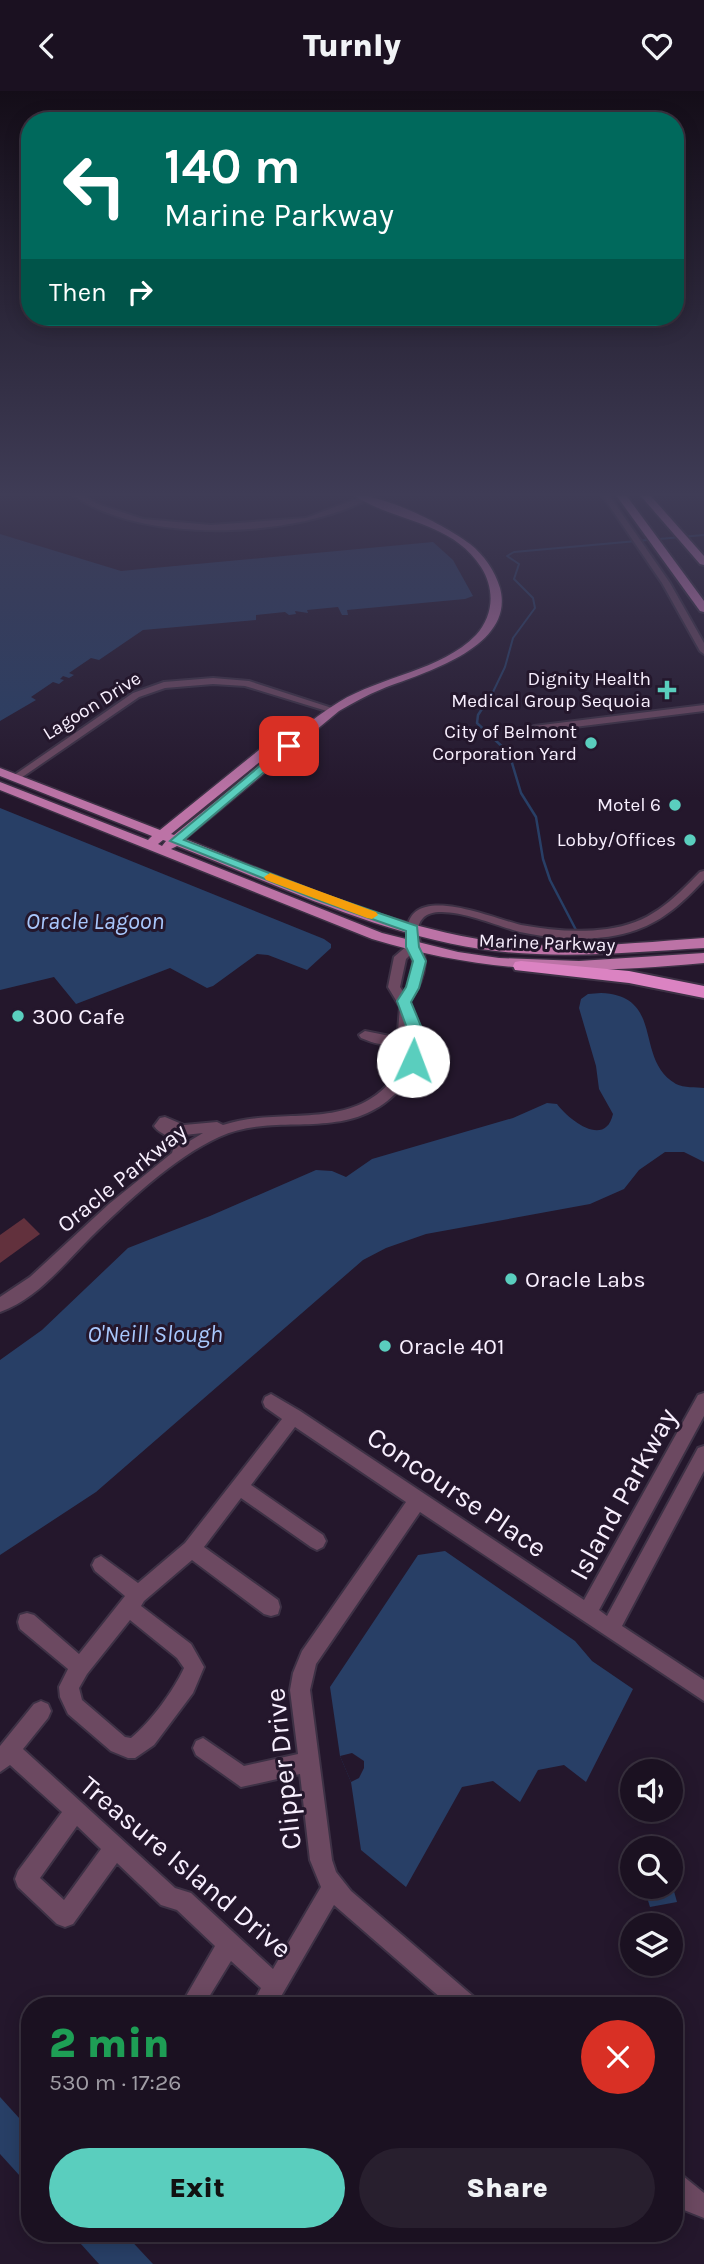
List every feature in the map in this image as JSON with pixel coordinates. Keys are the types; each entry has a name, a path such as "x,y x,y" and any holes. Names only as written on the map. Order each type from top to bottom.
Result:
{"highway":[{"path":"521,966 629,977 704,992"}],"main road":[{"path":"149,845 169,838 328,708 465,649 486,630 497,610 497,596"},
{"name":"Marine Parkway","path":"0,772 319,896 413,929 472,943 541,950 704,943"},
{"name":"Marine Parkway","path":"0,786 377,936 412,947 474,961 521,966 632,965 704,958"},
{"path":"163,851 169,838"}],"street":[{"path":"673,596 704,651"},
{"name":"Lagoon Drive","path":"19,779 149,695 194,683 246,683 328,708"},
{"path":"534,729 704,708"},
{"path":"365,1035 388,1043 399,1037 406,1025 404,1001 413,988 419,961 412,947 413,929 420,914 439,908 539,933 586,935 610,932 633,926 664,911 704,874"},
{"name":"Oracle Parkway","path":"0,1305 41,1277 96,1224 202,1140 241,1124 268,1120 326,1121 345,1117 378,1101 413,1061 415,1031 404,1001 394,986 400,957 412,947"},
{"path":"177,1158 182,1143 176,1133 161,1126 165,1122 183,1130 194,1131 241,1124"},
{"name":"Island Parkway","path":"587,1613 704,1400"},
{"name":"Concourse Place","path":"271,1402 704,1691"},
{"path":"101,1565 134,1602 184,1651 194,1667 186,1686 143,1743 135,1748 122,1747 75,1707 69,1686 80,1667 134,1602 191,1549 294,1416"},
{"path":"611,1628 704,1454"},
{"path":"239,1487 317,1541"},
{"name":"Clipper Drive","path":"418,1500 309,1658 300,1690 321,1860 332,1887 350,1906 457,1997"},
{"path":"191,1549 271,1607"},
{"path":"27,1622 80,1667"},
{"path":"5,1756 41,1711"},
{"path":"203,1748 241,1777 308,1762"},
{"name":"Treasure Island Drive","path":"5,1756 75,1811 169,1897 183,1901 275,1986 332,1887"},
{"path":"75,1811 26,1879 65,1916 116,1848"},
{"path":"197,1997 229,1944"},
{"path":"268,1997 275,1986"},
{"path":"683,2193 704,2206"}],"shaded area":[{"path":"24,1218 40,1234 0,1263 0,1235"}],"water":[{"path":"0,596 472,596 347,610 348,615 342,615 338,607 307,610 308,613 295,611 296,614 289,615 285,612 256,615 256,620 143,630 99,660 91,658 69,673 74,675 69,678 63,676 60,679 64,680 59,684 53,682 31,697 36,700 0,721"},
{"name":"Oracle Lagoon","path":"0,808 324,939 331,944 331,948 307,970 268,955 257,954 207,988 170,968 76,1004 54,977 0,990"},
{"name":"O'Neill Slough","path":"601,993 621,997 634,1005 642,1017 655,1060 663,1073 676,1084 704,1088 704,1162 684,1152 665,1152 639,1170 624,1189 590,1204 426,1234 386,1248 363,1260 96,1492 0,1555 0,1360 42,1330 128,1248 316,1170 332,1171 346,1177 372,1159 513,1118 547,1103 557,1104 569,1117 586,1128 602,1129 609,1124 613,1114 599,1089 596,1066 579,1008 581,999 588,994"},
{"path":"445,1551 575,1641 592,1661 633,1689 586,1782 564,1765 538,1770 520,1802 493,1781 462,1787 406,1887 361,1850 351,1782 340,1756 330,1687 418,1555"},
{"path":"648,1899 676,1899 677,1902 650,1907"},
{"path":"0,2097 21,2120 21,2177 0,2154"},
{"path":"79,2242 132,2242 153,2264 99,2264"}],"pier":[{"path":"352,1753 364,1761 364,1768 359,1778 351,1782 340,1756"}],"waterway":[{"path":"493,692 505,667 513,638 535,608 531,596"},
{"path":"493,692 478,715 477,723 509,753 521,793 536,817 543,859 550,880 576,930"}],"slow traffic":[{"path":"270,877 372,915"}],"place":[{"name":"Dignity Health Medical Group Sequoia","path":"667,690"},
{"name":"City of Belmont Corporation Yard","path":"591,743"},
{"name":"Motel 6","path":"675,805"},
{"name":"Lobby/Offices","path":"690,840"},
{"name":"300 Cafe","path":"18,1016"},
{"name":"Oracle Labs","path":"511,1279"},
{"name":"Oracle 401","path":"385,1346"}],"route":[{"path":"289,746 176,841 413,929 412,947 419,961 413,988 404,1001 415,1031 413,1061"}]}
